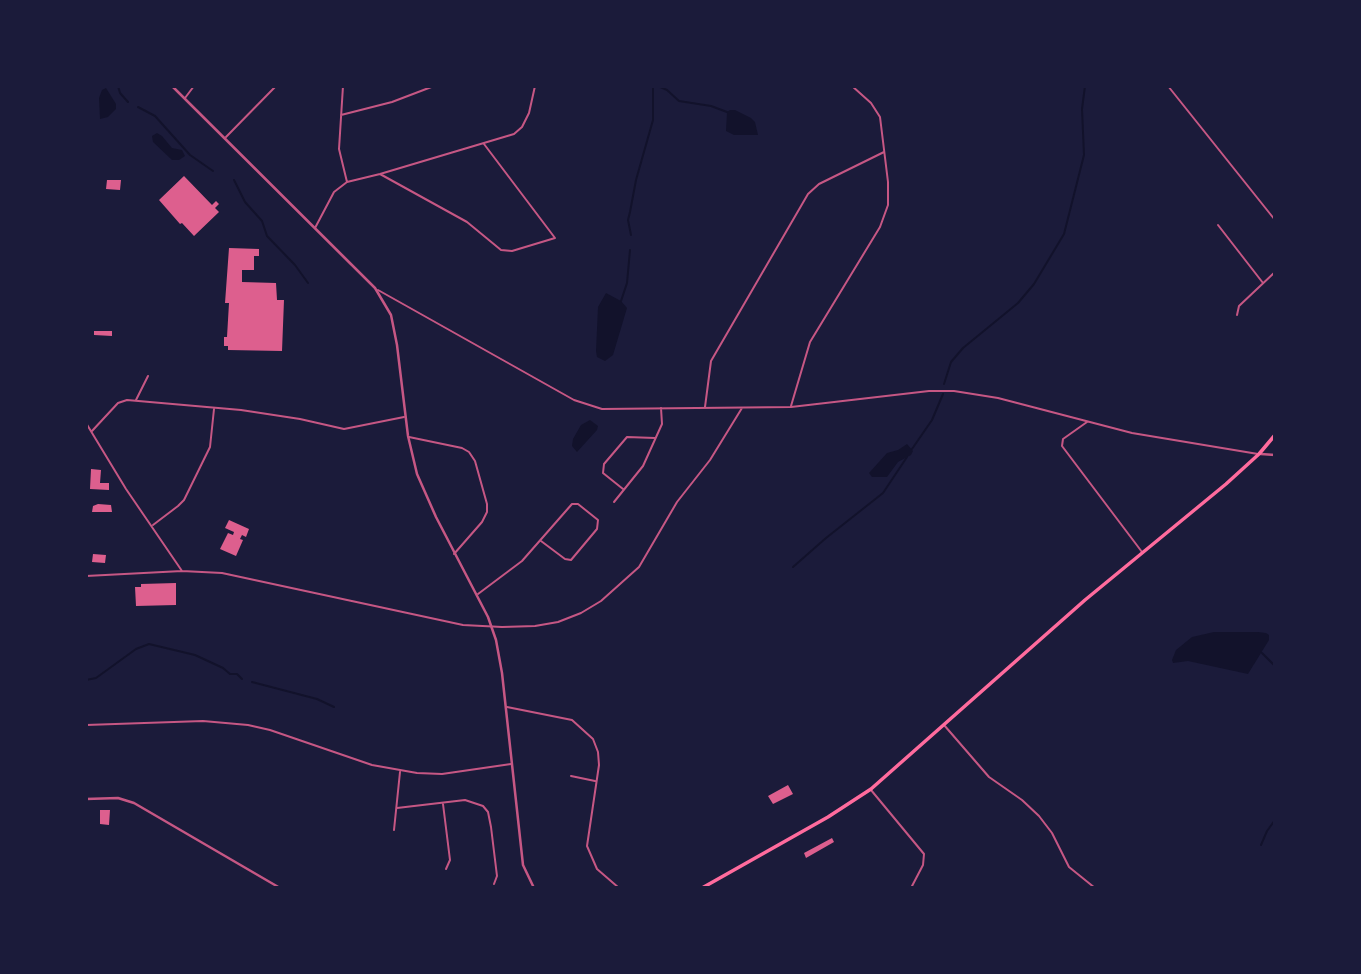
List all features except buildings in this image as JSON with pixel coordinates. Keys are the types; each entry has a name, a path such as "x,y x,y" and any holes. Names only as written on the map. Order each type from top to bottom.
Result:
{"main road":[{"path":"702,888 871,789 1085,600 1215,494 1259,454 1275,435"}],"street":[{"path":"172,86 375,288 388,309 394,326 408,436 422,486 492,627 500,658 523,865 534,888"},
{"path":"185,98 194,86"},
{"path":"225,138 276,86"},
{"path":"343,86 339,149 346,181"},
{"path":"341,115 392,102 434,86"},
{"path":"315,229 334,192 346,181 380,174 510,136 522,127 532,105 535,86"},
{"path":"791,407 810,342 885,215 888,196 885,151 878,112 852,86"},
{"path":"1168,86 1275,220"},
{"path":"380,174 467,222 501,250 512,251 555,238 484,144"},
{"path":"705,407 708,372 713,358 808,194 819,184 885,151"},
{"path":"1218,225 1263,283"},
{"path":"1237,315 1239,306 1275,272"},
{"path":"375,288 582,403 613,410 661,407 791,407 929,391 954,391 998,398 1132,433 1275,455"},
{"path":"136,401 148,376"},
{"path":"92,431 120,402 136,401 300,419 344,429 405,417"},
{"path":"614,502 642,468 662,424 661,407"},
{"path":"86,576 182,571 244,576 463,625 535,626 558,622 588,609 620,586 643,561 677,502 710,460 742,407"},
{"path":"152,526 184,500 210,447 214,408"},
{"path":"1087,422 1063,439 1062,446 1142,553"},
{"path":"86,423 126,489 182,571"},
{"path":"408,436 462,448 469,452 475,461 487,512 482,522 454,554"},
{"path":"624,490 604,473 604,464 627,437 656,438"},
{"path":"477,594 512,570 574,503 599,522 597,529 571,560 565,559 541,541"},
{"path":"506,707 567,718 579,724 593,739 599,765 586,838 588,851 597,869 619,888"},
{"path":"86,725 204,721 248,725 372,765 400,771 442,774 512,764"},
{"path":"944,725 989,777 1022,800 1039,816 1052,833 1069,867 1095,888"},
{"path":"394,830 400,771"},
{"path":"571,776 596,782"},
{"path":"871,789 924,854 923,865 911,888"},
{"path":"86,799 113,797 129,801 280,888"},
{"path":"397,808 472,801 483,806 488,812 497,876 494,884"},
{"path":"443,803 450,860 446,869"}],"shaded area":[{"path":"106,88 116,104 116,109 108,117 100,119 99,98 102,90"},
{"path":"730,110 751,118 755,122 758,135 734,135 726,131 727,112"},
{"path":"157,133 172,148 182,150 185,156 172,160 153,142 152,136"},
{"path":"606,293 621,301 627,308 613,355 605,361 597,357 596,351 598,307"},
{"path":"590,420 598,426 597,430 577,452 572,446 573,439 581,425"},
{"path":"907,444 913,451 911,455 898,462 887,477 872,477 869,473 887,453"},
{"path":"1214,632 1258,632 1269,635 1269,640 1248,674 1188,661 1173,663 1176,650 1192,637"}],"waterway":[{"path":"118,86 128,102"},
{"path":"631,235 628,220 653,120 653,86"},
{"path":"658,86 679,101 711,106 727,112"},
{"path":"944,384 951,362 963,348 1018,303 1034,284 1064,234 1084,155 1082,109 1085,86"},
{"path":"138,107 155,116 190,155 213,171"},
{"path":"234,180 245,202 262,221 267,236 308,283"},
{"path":"621,301 627,283 630,250"},
{"path":"912,449 932,420 943,394"},
{"path":"793,567 883,493 907,457"},
{"path":"86,680 96,678 136,649 149,644 195,655 230,674 237,674 242,679"},
{"path":"1262,653 1275,666"},
{"path":"252,682 317,699 334,707"},
{"path":"1261,845 1275,820"}]}
